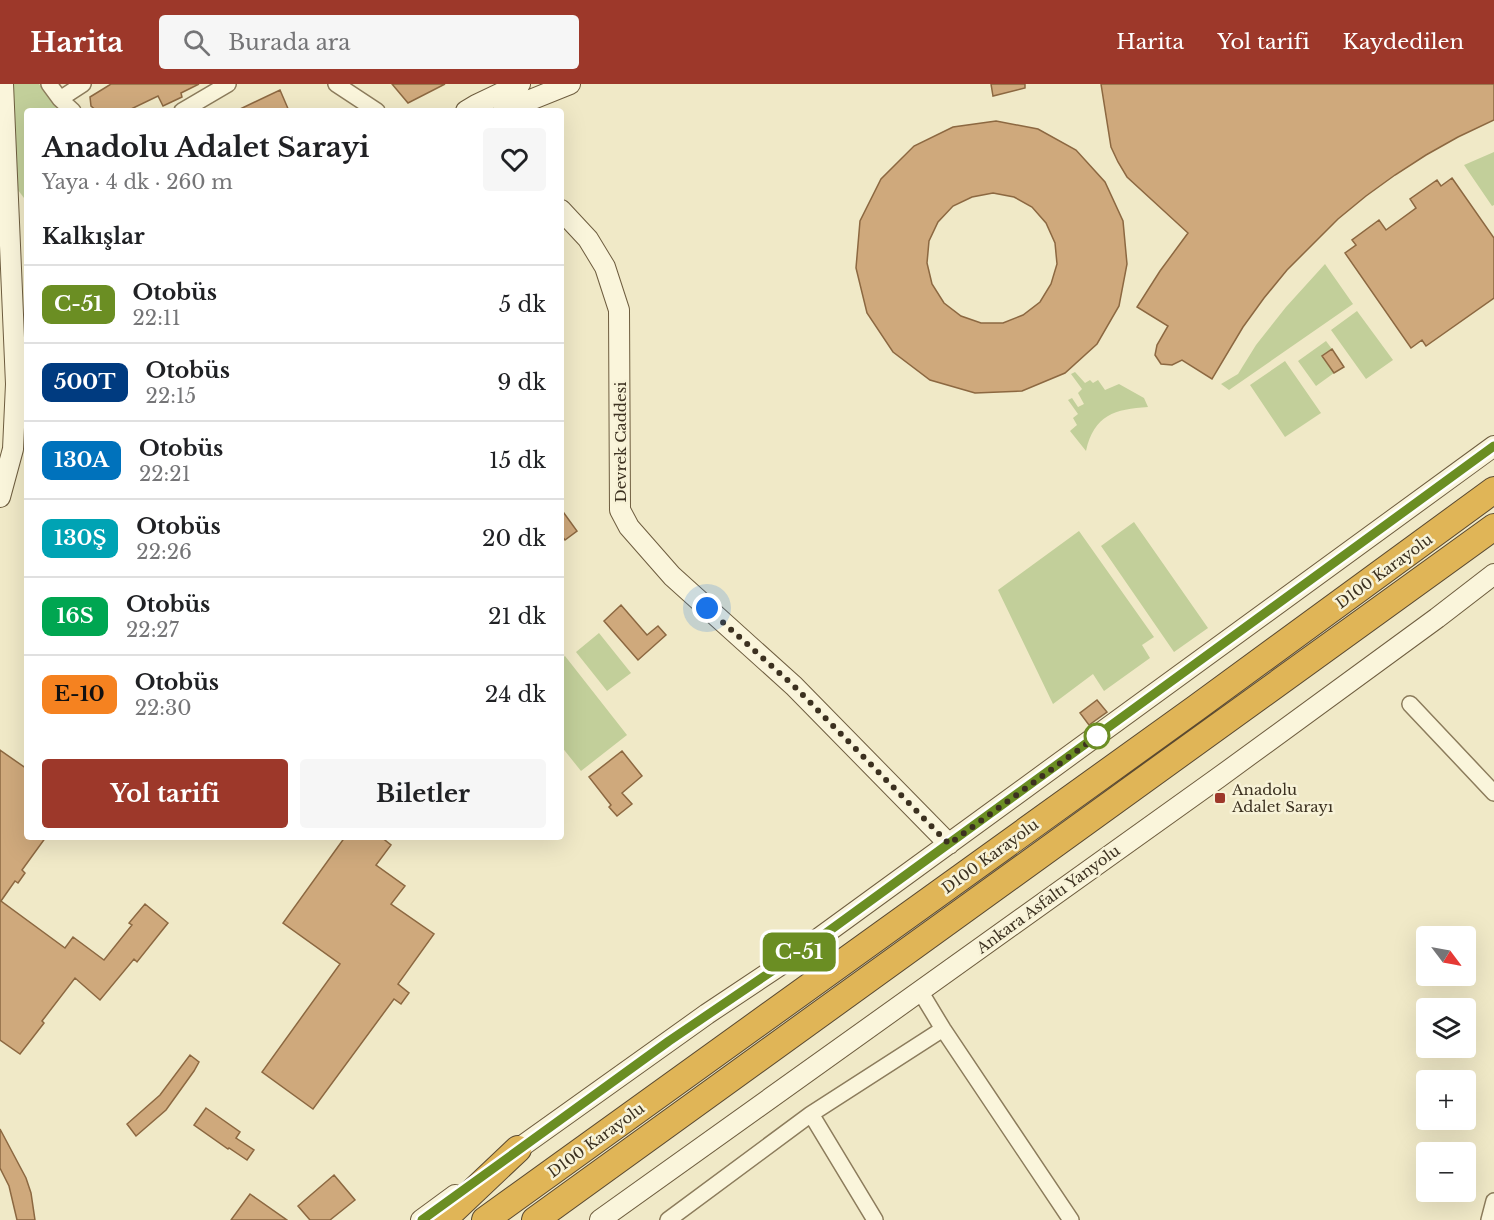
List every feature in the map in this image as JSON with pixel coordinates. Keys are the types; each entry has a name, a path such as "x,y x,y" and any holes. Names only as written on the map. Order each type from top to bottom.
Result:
{"highway":[{"name":"D100 Karayolu","path":"485,1220 1196,708 1494,490"},
{"name":"D100 Karayolu","path":"535,1220 1494,527"},
{"path":"443,1220 518,1149"}],"main road":[{"path":"0,497 12,449 16,384 3,84"},
{"path":"471,108 520,84"},
{"path":"510,108 570,84"},
{"path":"7,188 24,216"},
{"name":"Devrek Caddesi","path":"564,213 588,239 605,267 619,310 620,510 629,527 672,576 794,686 949,844"},
{"path":"14,340 24,311"},
{"path":"422,1220 707,1014 800,952 1494,446"},
{"name":"Ankara Asfaltı Yanyolu","path":"600,1220 1218,778 1494,574"}],"street":[{"path":"49,84 70,108"},
{"path":"60,99 83,84"},
{"path":"187,108 228,84"},
{"path":"336,84 373,108"},
{"path":"1410,704 1494,793"},
{"path":"920,991 1071,1220"},
{"path":"668,1220 811,1114 943,1029"},
{"path":"811,1114 875,1220"},
{"path":"1489,1220 1494,1201"}],"green space":[{"path":"10,84 39,84 61,108 24,108 24,198 15,186"},
{"path":"1494,152 1494,205 1492,206 1464,165"},
{"path":"1325,264 1353,304 1229,390 1221,384 1238,374 1256,345 1286,307"},
{"path":"1357,311 1393,360 1366,379 1331,330"},
{"path":"1326,341 1332,349 1322,356 1334,373 1316,386 1298,361"},
{"path":"1285,361 1321,413 1285,437 1250,385"},
{"path":"1075,372 1085,383 1098,380 1105,390 1119,384 1144,398 1148,407 1116,412 1108,416 1094,429 1086,451 1070,431 1077,425 1073,418 1078,414 1068,400 1072,398 1078,407 1084,404 1078,393 1082,389 1071,374"},
{"path":"1134,522 1208,628 1174,652 1101,546"},
{"path":"1079,531 1154,637 1142,645 1150,658 1104,691 1093,674 1053,704 998,590"},
{"path":"599,633 631,673 607,691 576,652"},
{"path":"564,657 627,735 581,771 564,750"}],"building":[{"path":"111,84 199,84 181,93 182,97 163,106 158,96 133,108 93,108 90,97"},
{"path":"392,84 445,84 408,103"},
{"path":"991,84 1025,84 1025,88 993,96"},
{"path":"1101,84 1494,84 1494,120 1426,155 1366,196 1338,219 1287,270 1264,298 1243,327 1212,379 1182,360 1172,365 1161,364 1155,355 1157,345 1168,326 1137,307 1188,233 1127,177 1118,162 1111,147"},
{"path":"280,90 288,108 242,108"},
{"path":"996,121 1038,129 1076,150 1105,182 1123,221 1127,264 1119,306 1097,344 1065,373 1022,391 975,393 930,380 893,352 867,313 856,268 860,221 881,179 914,146 953,127","holes":["993,193 1014,197 1032,207 1046,223 1055,243 1057,264 1051,284 1040,302 1023,315 1003,323 981,323 961,316 944,303 932,284 927,263 929,241 938,222 953,206 972,197"]},
{"path":"1452,178 1494,238 1494,298 1426,346 1422,340 1411,348 1345,253 1356,245 1352,240 1379,220 1386,230 1416,208 1410,199 1437,180 1441,186"},
{"path":"1332,349 1344,367 1334,373 1322,356"},
{"path":"564,513 577,531 564,539"},
{"path":"621,605 647,635 658,626 666,635 638,660 604,621"},
{"path":"1097,700 1107,712 1089,725 1080,713"},
{"path":"0,750 24,767 24,840 44,840 22,870 25,873 18,883 15,881 1,901 65,948 73,937 104,960 132,925 129,923 145,904 168,923 137,962 134,959 100,1000 75,978 20,1054 0,1040"},
{"path":"622,751 642,776 622,793 632,804 617,816 589,777"},
{"path":"343,840 385,840 391,845 376,865 405,886 391,904 434,934 398,984 409,993 401,1004 394,999 313,1109 262,1072 340,964 283,923"},
{"path":"190,1055 199,1062 194,1071 166,1110 136,1136 127,1124 160,1095"},
{"path":"206,1108 240,1132 236,1138 254,1150 247,1160 194,1125"},
{"path":"0,1129 26,1178 35,1220 17,1220 9,1186 0,1168"},
{"path":"334,1175 355,1200 330,1220 310,1220 298,1206"},
{"path":"250,1194 287,1220 231,1220"}],"bus line":[{"name":"C-51","path":"422,1220 707,1014 800,952 1494,446"}],"place":[{"name":"Anadolu Adalet Sarayı","path":"1220,798"}],"route":[{"path":"707,608 794,686 949,844 1103,732 1097,736"}]}
